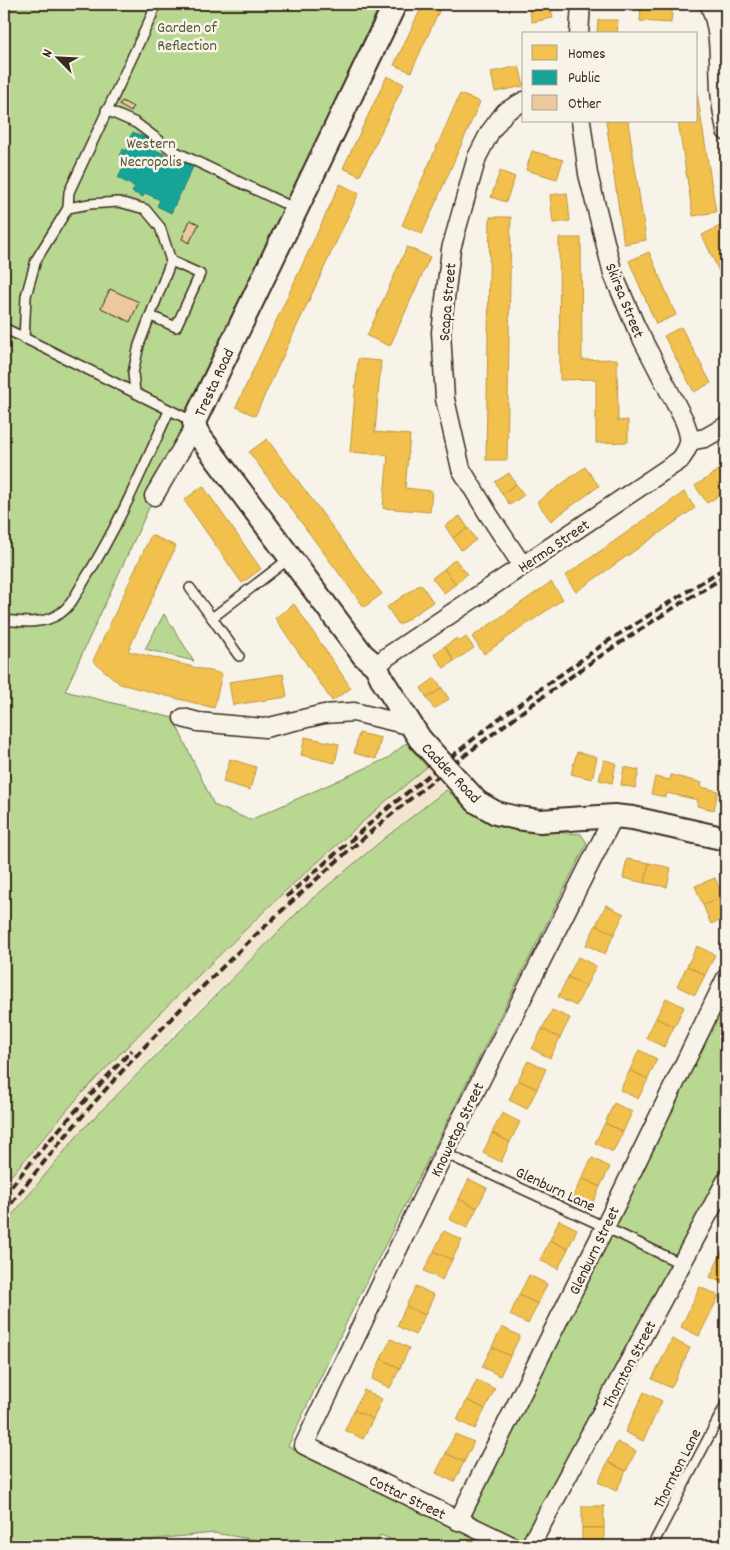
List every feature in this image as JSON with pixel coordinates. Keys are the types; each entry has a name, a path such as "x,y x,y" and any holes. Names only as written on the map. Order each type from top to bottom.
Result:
{"street":[{"name":"Tresta Road","path":"394,4 194,424 200,437 363,656 376,666 383,682 416,732"},
{"path":"579,32 581,4"},
{"path":"709,4 714,14 718,41 721,100 726,131"},
{"name":"Scapa Street","path":"522,102 505,112 490,132 477,157 451,249 441,332 445,399 462,469 489,516 522,565"},
{"name":"Skirsa Street","path":"581,122 588,174 613,274 636,328 684,420 690,441"},
{"path":"154,496 194,424"},
{"path":"690,441 705,438 726,426"},
{"name":"Herma Street","path":"376,666 522,565 680,460 690,441"},
{"name":"Cadder Road","path":"183,718 198,722 265,728 324,714 354,712 416,732 477,802 496,812 517,818 540,821 614,816 633,818 726,839"},
{"name":"Knowetap Street","path":"304,1445 444,1153 614,816"},
{"name":"Glenburn Street","path":"458,1521 605,1227 726,978"},
{"name":"Thornton Street","path":"530,1546 726,1181"},
{"name":"Cottar Street","path":"304,1445 512,1546"}],"lane":[{"path":"24,338 26,296 36,260 68,208 69,192 106,110 152,16 155,4"},
{"path":"106,110 136,123 172,150 296,209"},
{"path":"68,208 89,204 119,202 145,209 160,227 171,261 139,345 133,373 135,392"},
{"path":"151,316 176,327 200,274 171,261"},
{"path":"4,328 135,392 194,424"},
{"path":"4,620 35,623 59,615 70,604 94,566 170,411"},
{"path":"212,618 290,558"},
{"path":"190,588 239,656"},
{"name":"Glenburn Lane","path":"444,1153 682,1264"},
{"name":"Thornton Lane","path":"652,1546 726,1404"}],"shaded area":[{"path":"427,767 446,790 307,903 181,1027 82,1130 4,1225 4,1184 81,1094 158,1015 282,894"}],"green space":[{"name":"Western Necropolis","path":"4,4 380,4 65,691 173,718 214,805 250,820 388,758 406,743 427,767 282,894 158,1015 81,1094 4,1184"},
{"path":"164,614 194,661 145,649"},
{"path":"446,790 477,813 511,829 581,834 587,843 350,1315 288,1446 458,1527 607,1229 681,1264 525,1546 408,1546 380,1535 375,1546 280,1546 269,1542 214,1533 155,1539 145,1546 4,1546 4,1225 82,1130 307,903"},
{"path":"726,981 726,1178 681,1262 607,1226"}],"building: Homes":[{"path":"423,4 440,9 411,72 394,65"},
{"path":"528,4 550,4 553,18 532,22"},
{"path":"641,4 673,4 671,23 640,21"},
{"path":"598,20 618,20 617,32 597,32"},
{"path":"519,66 522,86 495,92 491,72"},
{"path":"387,76 404,84 360,176 343,168"},
{"path":"460,94 480,102 422,234 402,225"},
{"path":"698,100 716,212 693,216 678,122 698,122"},
{"path":"606,122 628,122 646,240 624,244"},
{"path":"532,151 563,160 557,179 526,170"},
{"path":"500,171 515,177 506,202 491,197"},
{"path":"340,184 359,193 255,416 236,407"},
{"path":"567,193 570,221 553,223 550,195"},
{"path":"490,217 511,217 507,460 486,460"},
{"path":"720,226 726,240 726,286 702,235"},
{"path":"559,238 581,238 582,360 617,359 618,421 628,420 628,442 596,443 596,379 560,380"},
{"path":"407,247 430,257 390,346 367,336"},
{"path":"649,252 676,315 656,324 629,261"},
{"path":"681,327 711,383 694,392 664,336"},
{"path":"358,359 381,361 375,432 410,435 405,488 432,491 430,512 383,508 388,455 350,452"},
{"path":"267,439 382,594 364,607 249,452"},
{"path":"726,465 726,491 707,503 695,486"},
{"path":"585,467 599,486 551,521 537,502"},
{"path":"509,473 516,484 502,494 495,482"},
{"path":"516,484 524,495 510,505 502,494"},
{"path":"203,486 261,569 242,583 184,500"},
{"path":"684,492 695,508 576,592 565,576"},
{"path":"460,516 468,528 453,538 445,526"},
{"path":"468,528 476,540 461,550 453,538"},
{"path":"151,535 176,546 128,651 222,674 214,708 120,684 93,661"},
{"path":"455,559 467,574 456,584 444,569"},
{"path":"444,569 456,584 444,593 432,578"},
{"path":"551,582 563,599 484,654 472,637"},
{"path":"421,584 433,602 399,625 387,607"},
{"path":"294,604 351,688 332,701 275,618"},
{"path":"466,637 474,648 454,661 445,646 457,638 459,642"},
{"path":"445,646 454,661 444,668 434,654"},
{"path":"283,674 287,697 233,705 229,682"},
{"path":"435,678 442,688 427,698 421,688"},
{"path":"442,688 449,699 434,709 427,698"},
{"path":"359,733 381,738 376,759 354,753"},
{"path":"305,737 339,744 335,763 301,755"},
{"path":"577,752 597,757 592,779 571,774"},
{"path":"230,759 256,767 250,790 223,782"},
{"path":"604,760 616,763 612,783 599,780"},
{"path":"624,767 639,770 635,788 621,785"},
{"path":"671,775 702,783 701,787 718,791 714,810 697,806 698,800 667,793 666,797 651,794 655,777 670,780"},
{"path":"627,859 649,863 645,883 623,878"},
{"path":"649,863 671,868 667,887 645,883"},
{"path":"715,878 723,897 703,905 695,886"},
{"path":"723,897 726,905 726,918 711,924 703,905"},
{"path":"606,905 624,914 614,934 596,925"},
{"path":"596,925 614,934 605,954 586,945"},
{"path":"697,946 715,955 705,975 687,966"},
{"path":"578,957 596,966 586,986 568,977"},
{"path":"687,966 705,975 695,995 677,986"},
{"path":"568,977 586,986 576,1006 558,997"},
{"path":"666,998 684,1007 674,1027 656,1018"},
{"path":"552,1010 570,1018 560,1038 542,1029"},
{"path":"656,1018 674,1027 664,1047 646,1038"},
{"path":"542,1029 560,1038 550,1058 532,1049"},
{"path":"639,1050 657,1059 648,1079 630,1070"},
{"path":"528,1061 546,1069 537,1089 518,1080"},
{"path":"630,1070 648,1079 638,1099 620,1090"},
{"path":"518,1080 537,1089 527,1109 509,1100"},
{"path":"614,1103 632,1112 623,1132 605,1123"},
{"path":"502,1113 520,1122 510,1142 492,1133"},
{"path":"605,1123 623,1132 613,1152 595,1143"},
{"path":"492,1133 510,1142 501,1162 483,1153"},
{"path":"592,1158 610,1167 600,1187 582,1178"},
{"path":"582,1178 600,1187 591,1207 572,1198"},
{"path":"469,1179 487,1188 477,1208 459,1199"},
{"path":"459,1199 477,1208 467,1228 449,1219"},
{"path":"559,1220 577,1229 568,1249 550,1240"},
{"path":"444,1231 462,1240 452,1260 434,1251"},
{"path":"550,1240 568,1249 558,1269 540,1260"},
{"path":"726,1243 726,1285 710,1277"},
{"path":"434,1251 452,1260 442,1280 424,1271"},
{"path":"529,1275 547,1284 538,1304 519,1295"},
{"path":"416,1286 434,1295 425,1315 406,1306"},
{"path":"700,1287 719,1296 699,1336 681,1327"},
{"path":"519,1295 538,1304 528,1324 510,1315"},
{"path":"406,1306 425,1315 415,1335 397,1326"},
{"path":"502,1327 520,1336 510,1356 492,1347"},
{"path":"391,1339 409,1348 400,1368 381,1359"},
{"path":"672,1339 690,1348 671,1388 652,1379"},
{"path":"492,1347 510,1356 500,1376 482,1367"},
{"path":"381,1359 400,1368 390,1388 372,1379"},
{"path":"477,1380 495,1389 485,1409 467,1400"},
{"path":"364,1390 382,1399 373,1419 354,1410"},
{"path":"644,1392 662,1401 643,1441 625,1432"},
{"path":"467,1400 485,1409 475,1429 457,1420"},
{"path":"354,1410 373,1419 363,1439 345,1430"},
{"path":"455,1434 474,1442 464,1462 446,1453"},
{"path":"617,1442 636,1451 626,1471 608,1462"},
{"path":"446,1453 464,1462 454,1482 436,1473"},
{"path":"608,1462 626,1471 616,1491 598,1482"},
{"path":"582,1506 604,1506 604,1528 582,1528"},
{"path":"582,1528 604,1528 604,1546 582,1546"}],"building: Public":[{"path":"133,132 152,141 149,147 193,167 171,213 157,206 160,200 145,193 143,197 132,192 135,187 118,178 127,160 120,156 123,149 126,151"}],"building: Other":[{"path":"122,101 133,107 131,112 119,105"},
{"path":"190,220 199,224 189,243 182,239"},
{"path":"110,289 139,302 130,322 101,308"}],"railway":[{"path":"286,897 382,813 497,720 608,641 726,567"},
{"path":"4,1213 85,1113 172,1018 264,927 360,841 447,769 537,701 630,636 726,576"},
{"path":"4,1196 82,1103 132,1050"}],"park label":[{"name":"Garden of Reflection","path":"187,35"}]}
